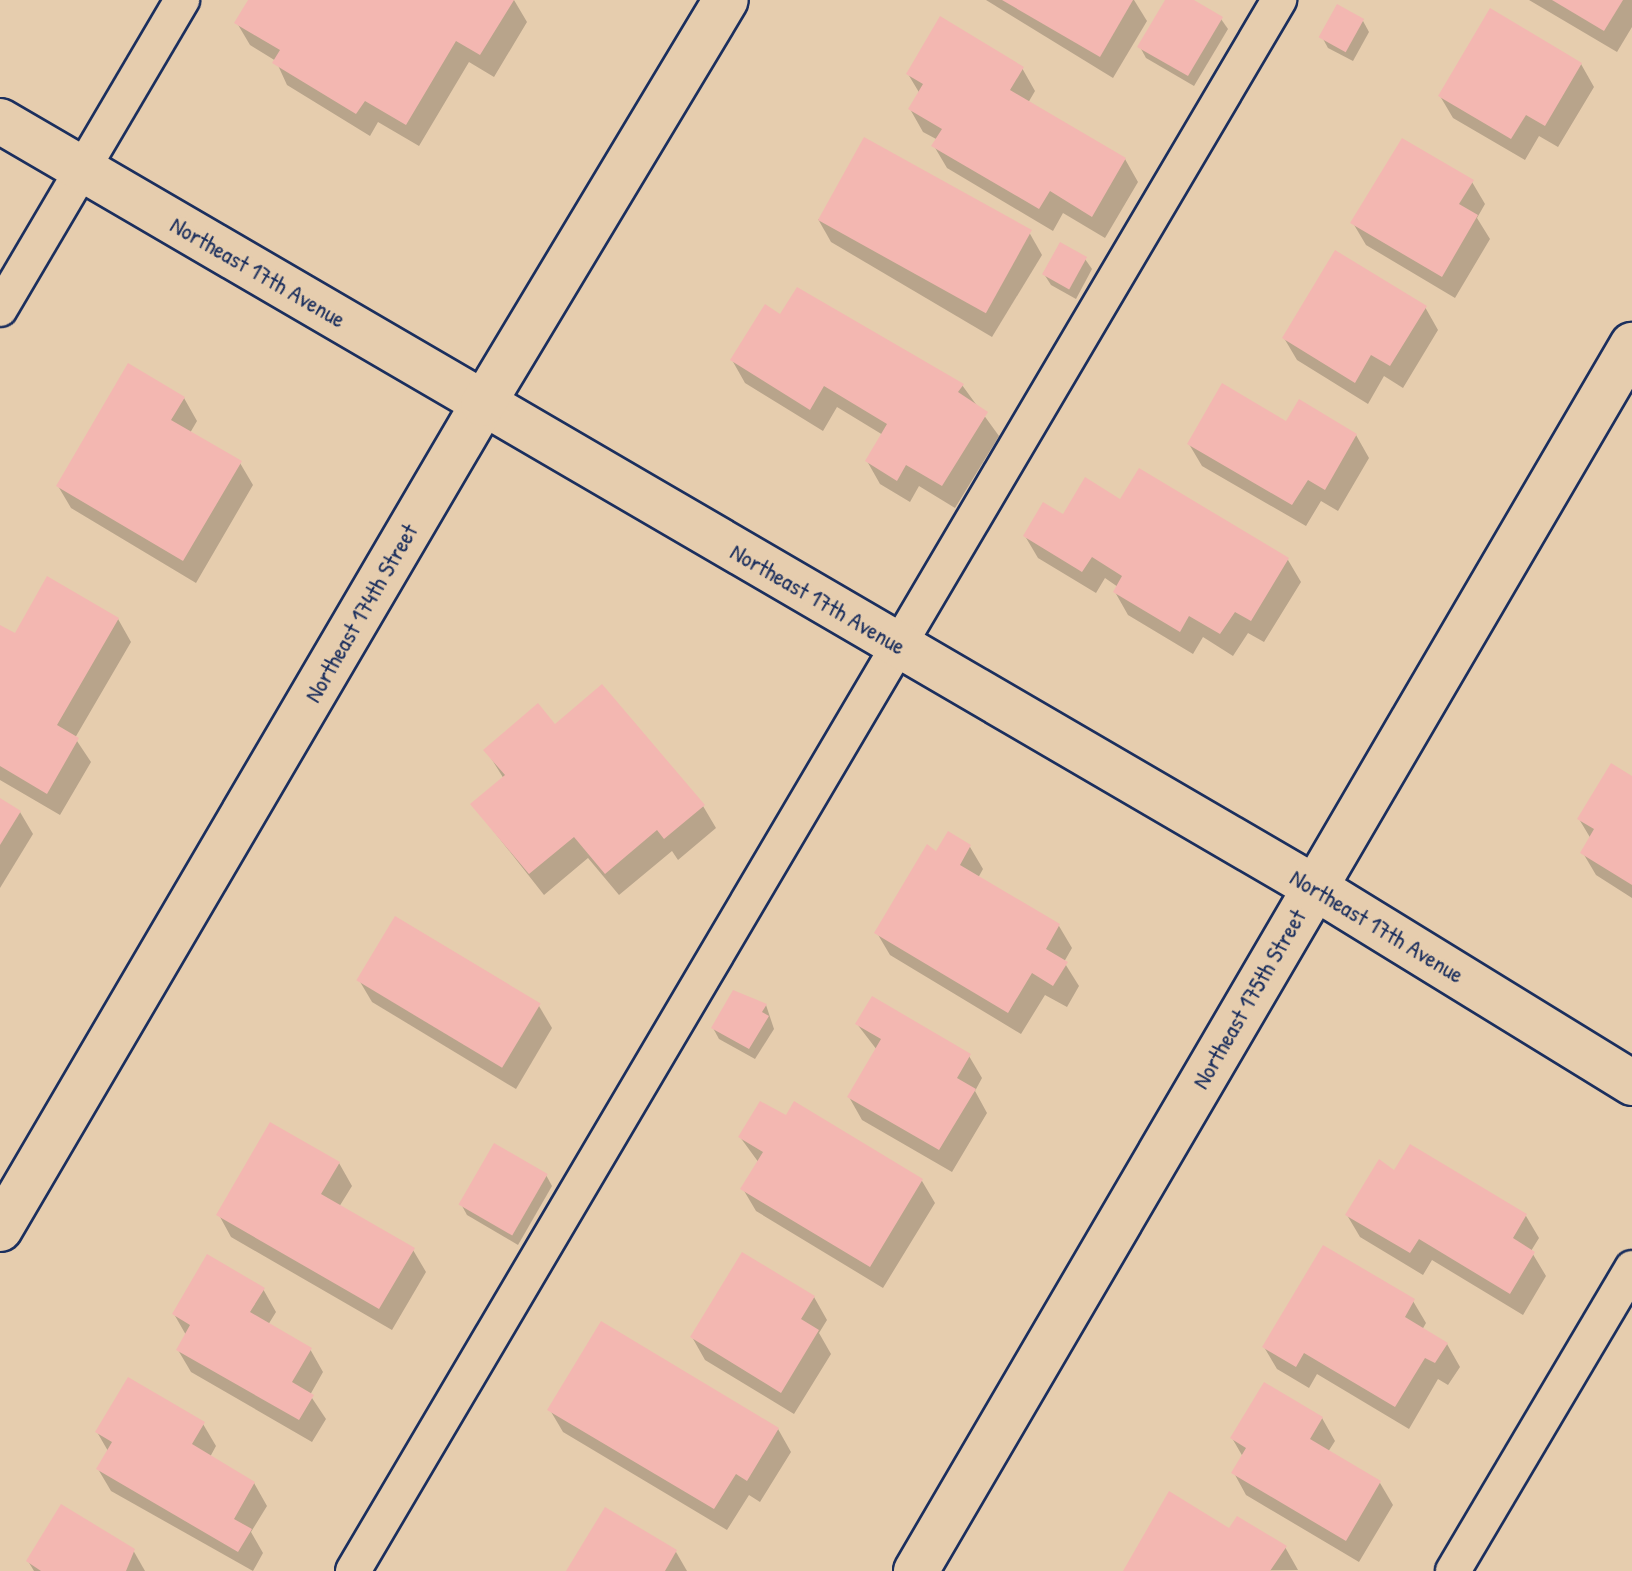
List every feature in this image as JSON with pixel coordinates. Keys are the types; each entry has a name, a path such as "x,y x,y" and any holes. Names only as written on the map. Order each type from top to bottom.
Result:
{"street":[{"name":"Northeast 174th Street","path":"0,1229 483,404 726,0"},
{"name":"Northeast 17th Avenue","path":"0,121 1314,887 1632,1083"},
{"name":"Northeast 175th Street","path":"916,1571 1632,345"}],"lane":[{"path":"0,309 182,0"},
{"path":"353,1571 901,647 1279,0"},
{"path":"1453,1571 1632,1268"}],"building":[{"path":"248,0 514,0 480,55 456,41 406,125 365,101 356,114 272,63 280,50 234,23"},
{"path":"1002,0 1133,0 1100,57"},
{"path":"1165,0 1194,0 1223,17 1188,76 1137,47"},
{"path":"1552,0 1623,0 1604,31"},
{"path":"1337,4 1364,19 1346,52 1319,37"},
{"path":"1490,8 1582,63 1545,126 1526,115 1511,139 1438,96"},
{"path":"940,16 1024,67 1010,90 1126,158 1092,217 1050,191 1039,209 931,146 942,129 908,109 923,84 906,74"},
{"path":"864,137 1032,230 986,313 818,220"},
{"path":"1402,138 1474,180 1459,204 1478,215 1442,277 1350,223"},
{"path":"1060,242 1087,257 1069,289 1042,274"},
{"path":"1335,250 1427,306 1390,366 1371,355 1355,383 1282,338"},
{"path":"797,287 964,384 958,392 988,412 942,486 906,465 897,481 865,461 887,424 824,386 810,410 730,360 765,304 780,314"},
{"path":"128,363 185,397 171,420 242,461 183,561 56,486"},
{"path":"1222,383 1286,421 1299,399 1357,434 1325,490 1308,480 1292,505 1187,444"},
{"path":"1139,468 1289,558 1251,621 1235,612 1220,634 1189,616 1180,632 1113,592 1122,576 1092,557 1082,572 1023,536 1043,502 1063,514 1085,477 1120,499"},
{"path":"47,576 119,618 57,725 79,738 47,794 0,766 0,625 15,633"},
{"path":"602,684 705,805 664,839 657,830 605,874 574,837 529,874 470,804 505,775 483,750 538,703 555,724"},
{"path":"1611,763 1632,776 1632,885 1580,853 1594,829 1577,819"},
{"path":"0,798 21,811 0,845"},
{"path":"948,831 971,845 960,865 1060,924 1046,949 1068,962 1053,986 1032,973 1008,1013 874,933 927,844 936,851"},
{"path":"395,916 541,1004 502,1068 356,980"},
{"path":"733,990 767,1004 762,1012 769,1016 749,1049 711,1028"},
{"path":"872,996 971,1054 957,1078 976,1089 939,1150 847,1097 881,1039 855,1024"},
{"path":"760,1101 786,1115 794,1101 923,1179 870,1267 740,1189 763,1152 738,1137"},
{"path":"270,1122 340,1162 321,1194 415,1248 379,1309 216,1215"},
{"path":"494,1143 548,1174 512,1235 458,1204"},
{"path":"1410,1144 1527,1214 1513,1238 1535,1252 1510,1294 1419,1239 1410,1253 1345,1215 1379,1159 1394,1170"},
{"path":"1323,1245 1415,1299 1405,1317 1448,1343 1435,1363 1425,1358 1395,1407 1304,1353 1296,1367 1262,1347"},
{"path":"742,1252 815,1296 801,1319 819,1330 781,1393 690,1337"},
{"path":"207,1254 265,1288 250,1312 312,1348 292,1382 314,1395 299,1420 176,1350 190,1325 172,1314"},
{"path":"601,1321 779,1428 747,1481 736,1474 714,1509 547,1410"},
{"path":"128,1377 205,1422 192,1444 255,1482 234,1519 252,1529 238,1552 96,1469 112,1442 95,1432"},
{"path":"1264,1382 1323,1417 1310,1439 1381,1481 1346,1541 1231,1473 1246,1448 1230,1438"},
{"path":"1169,1491 1229,1528 1237,1516 1287,1546 1270,1571 1123,1571"},
{"path":"61,1504 135,1549 126,1571 41,1571 26,1561"},
{"path":"605,1507 677,1550 665,1571 566,1571"}]}
